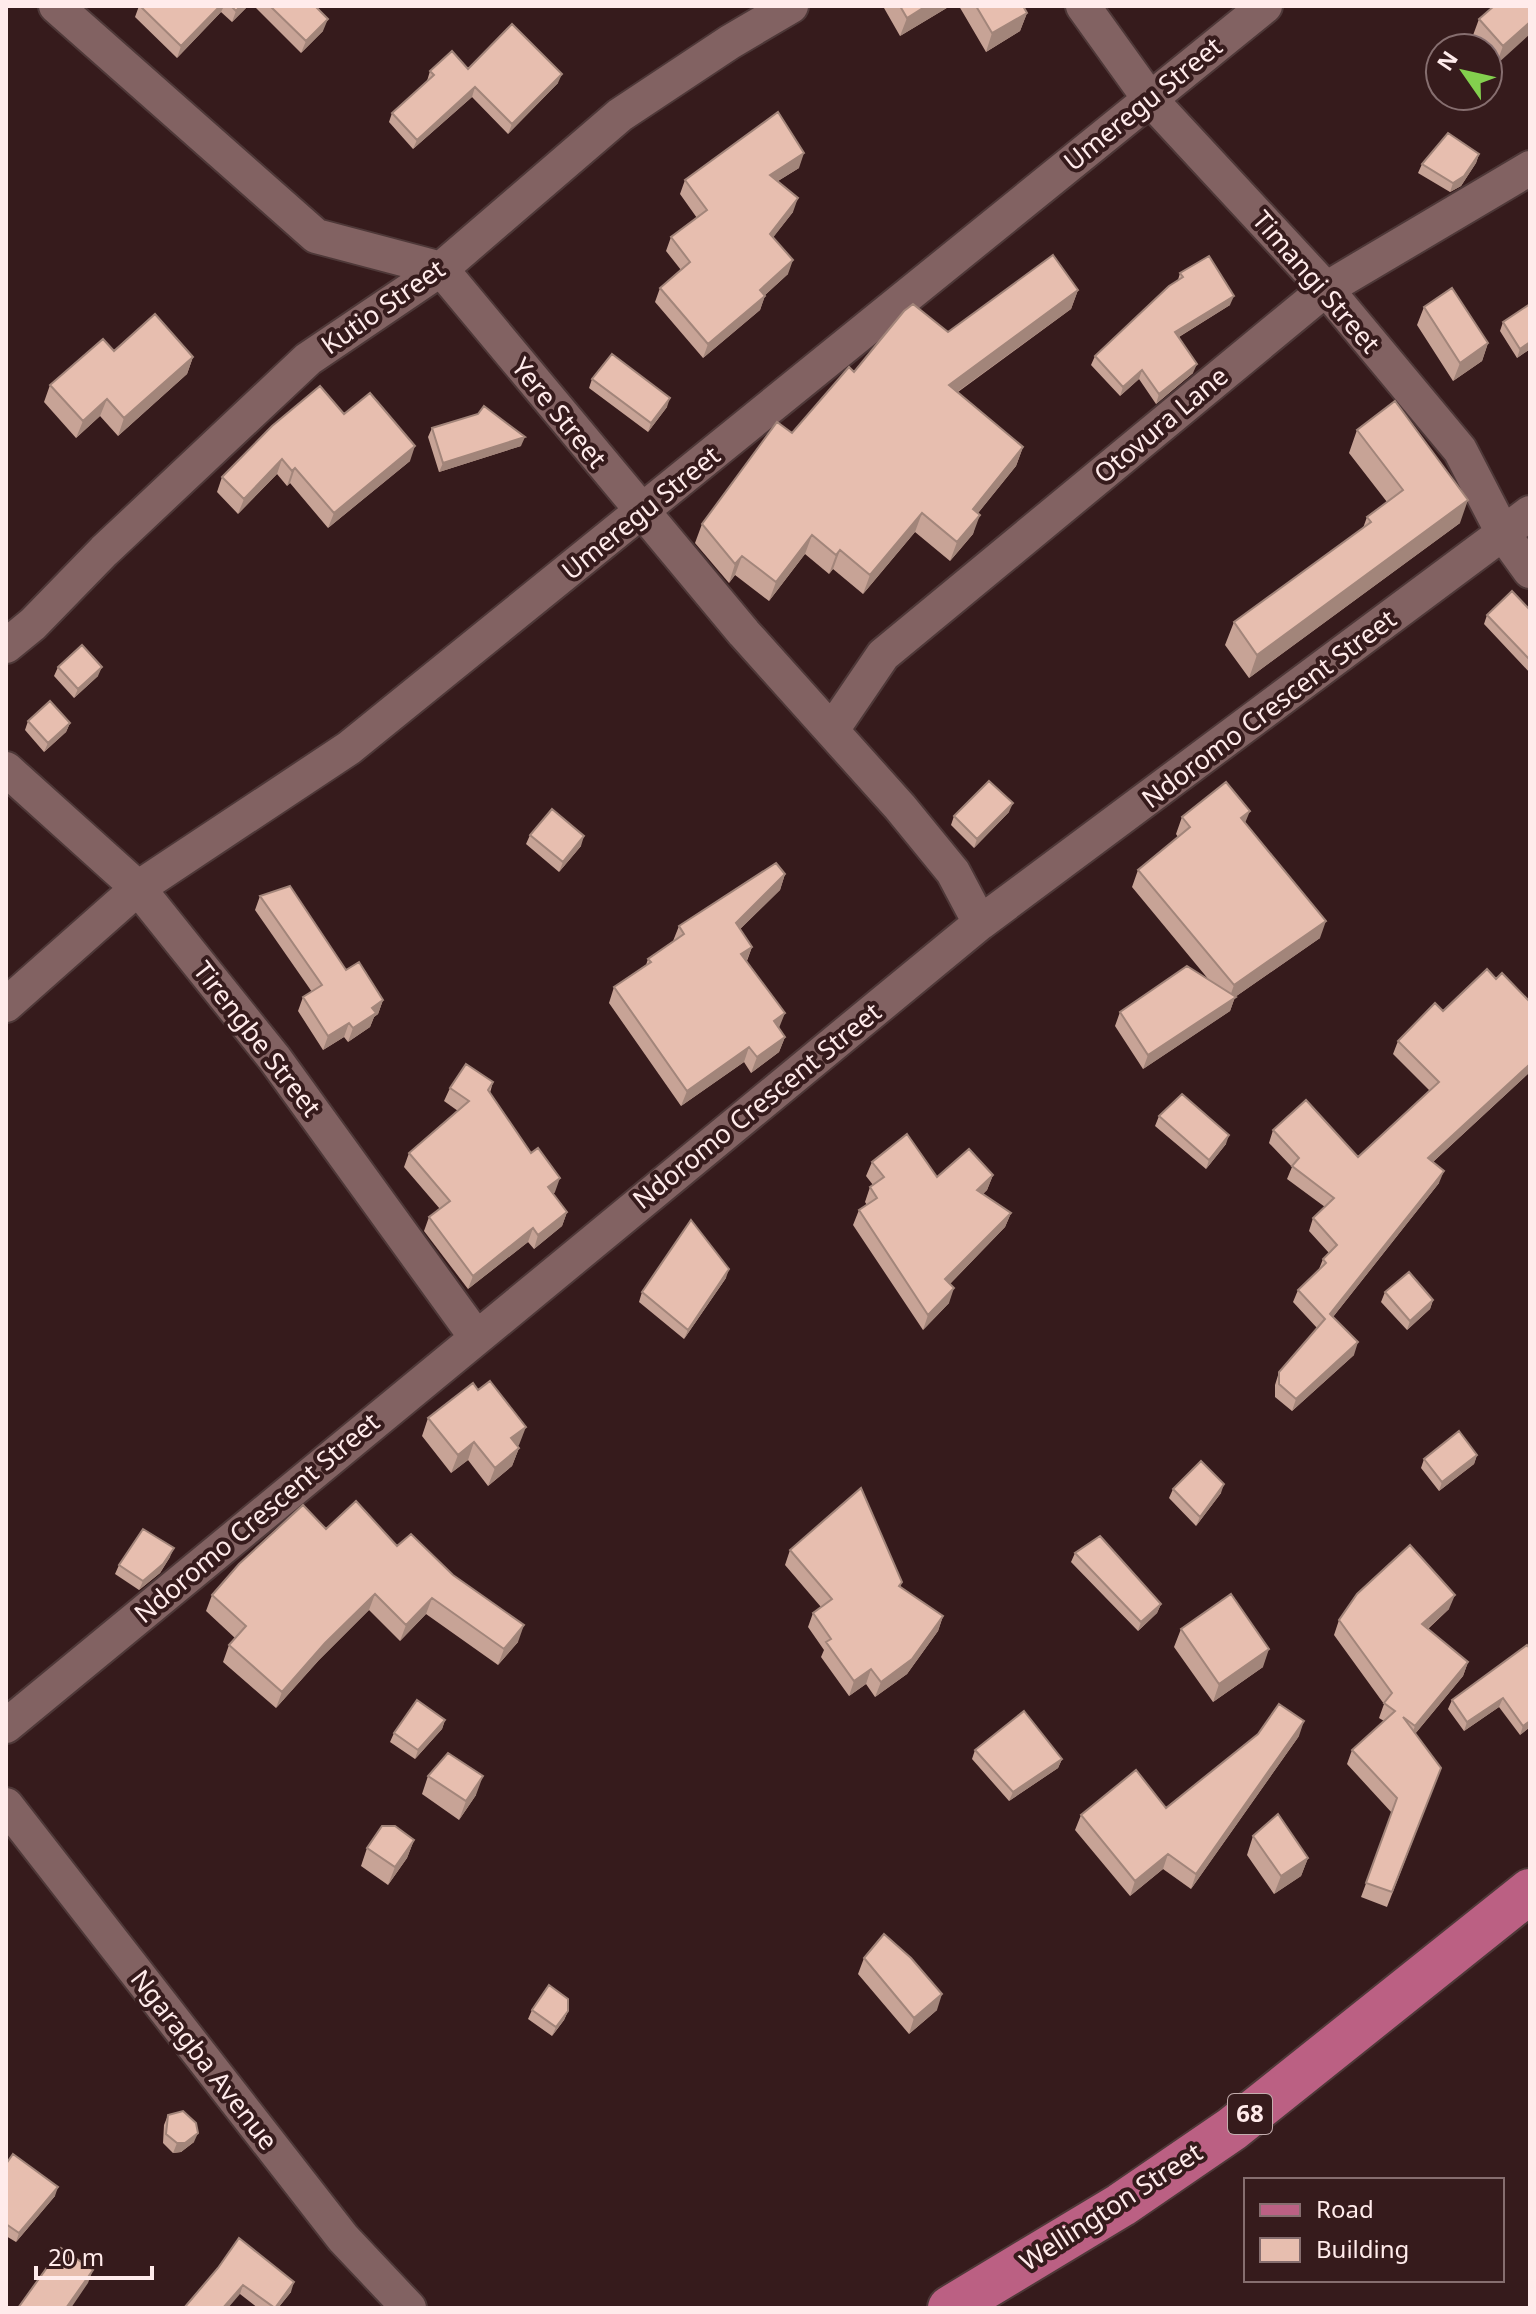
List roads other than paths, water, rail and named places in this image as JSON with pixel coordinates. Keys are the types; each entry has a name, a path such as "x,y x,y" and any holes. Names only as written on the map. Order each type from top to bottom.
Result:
{"main road":[{"name":"Wellington Street","path":"950,2308 1121,2205 1232,2129 1530,1891"}],"street":[{"path":"56,6 316,236 441,269"},
{"name":"Kutio Street","path":"6,646 33,624 104,551 308,359 441,269 620,115 730,42 791,6"},
{"name":"Timangi Street","path":"1083,6 1149,98 1326,289 1460,450 1504,535 1530,571"},
{"name":"Umeregu Street","path":"6,1005 138,888 349,748 1265,6"},
{"name":"Otovura Lane","path":"832,730 883,655 1326,289 1530,168"},
{"name":"Yere Street","path":"441,269 641,513 953,872 980,923"},
{"name":"Ndoromo Crescent Street","path":"6,1726 980,923 1530,513"},
{"name":"Tirengbe Street","path":"6,769 138,888 275,1059 476,1337"},
{"name":"Ngaragba Avenue","path":"6,1805 343,2238 409,2308"}]}
